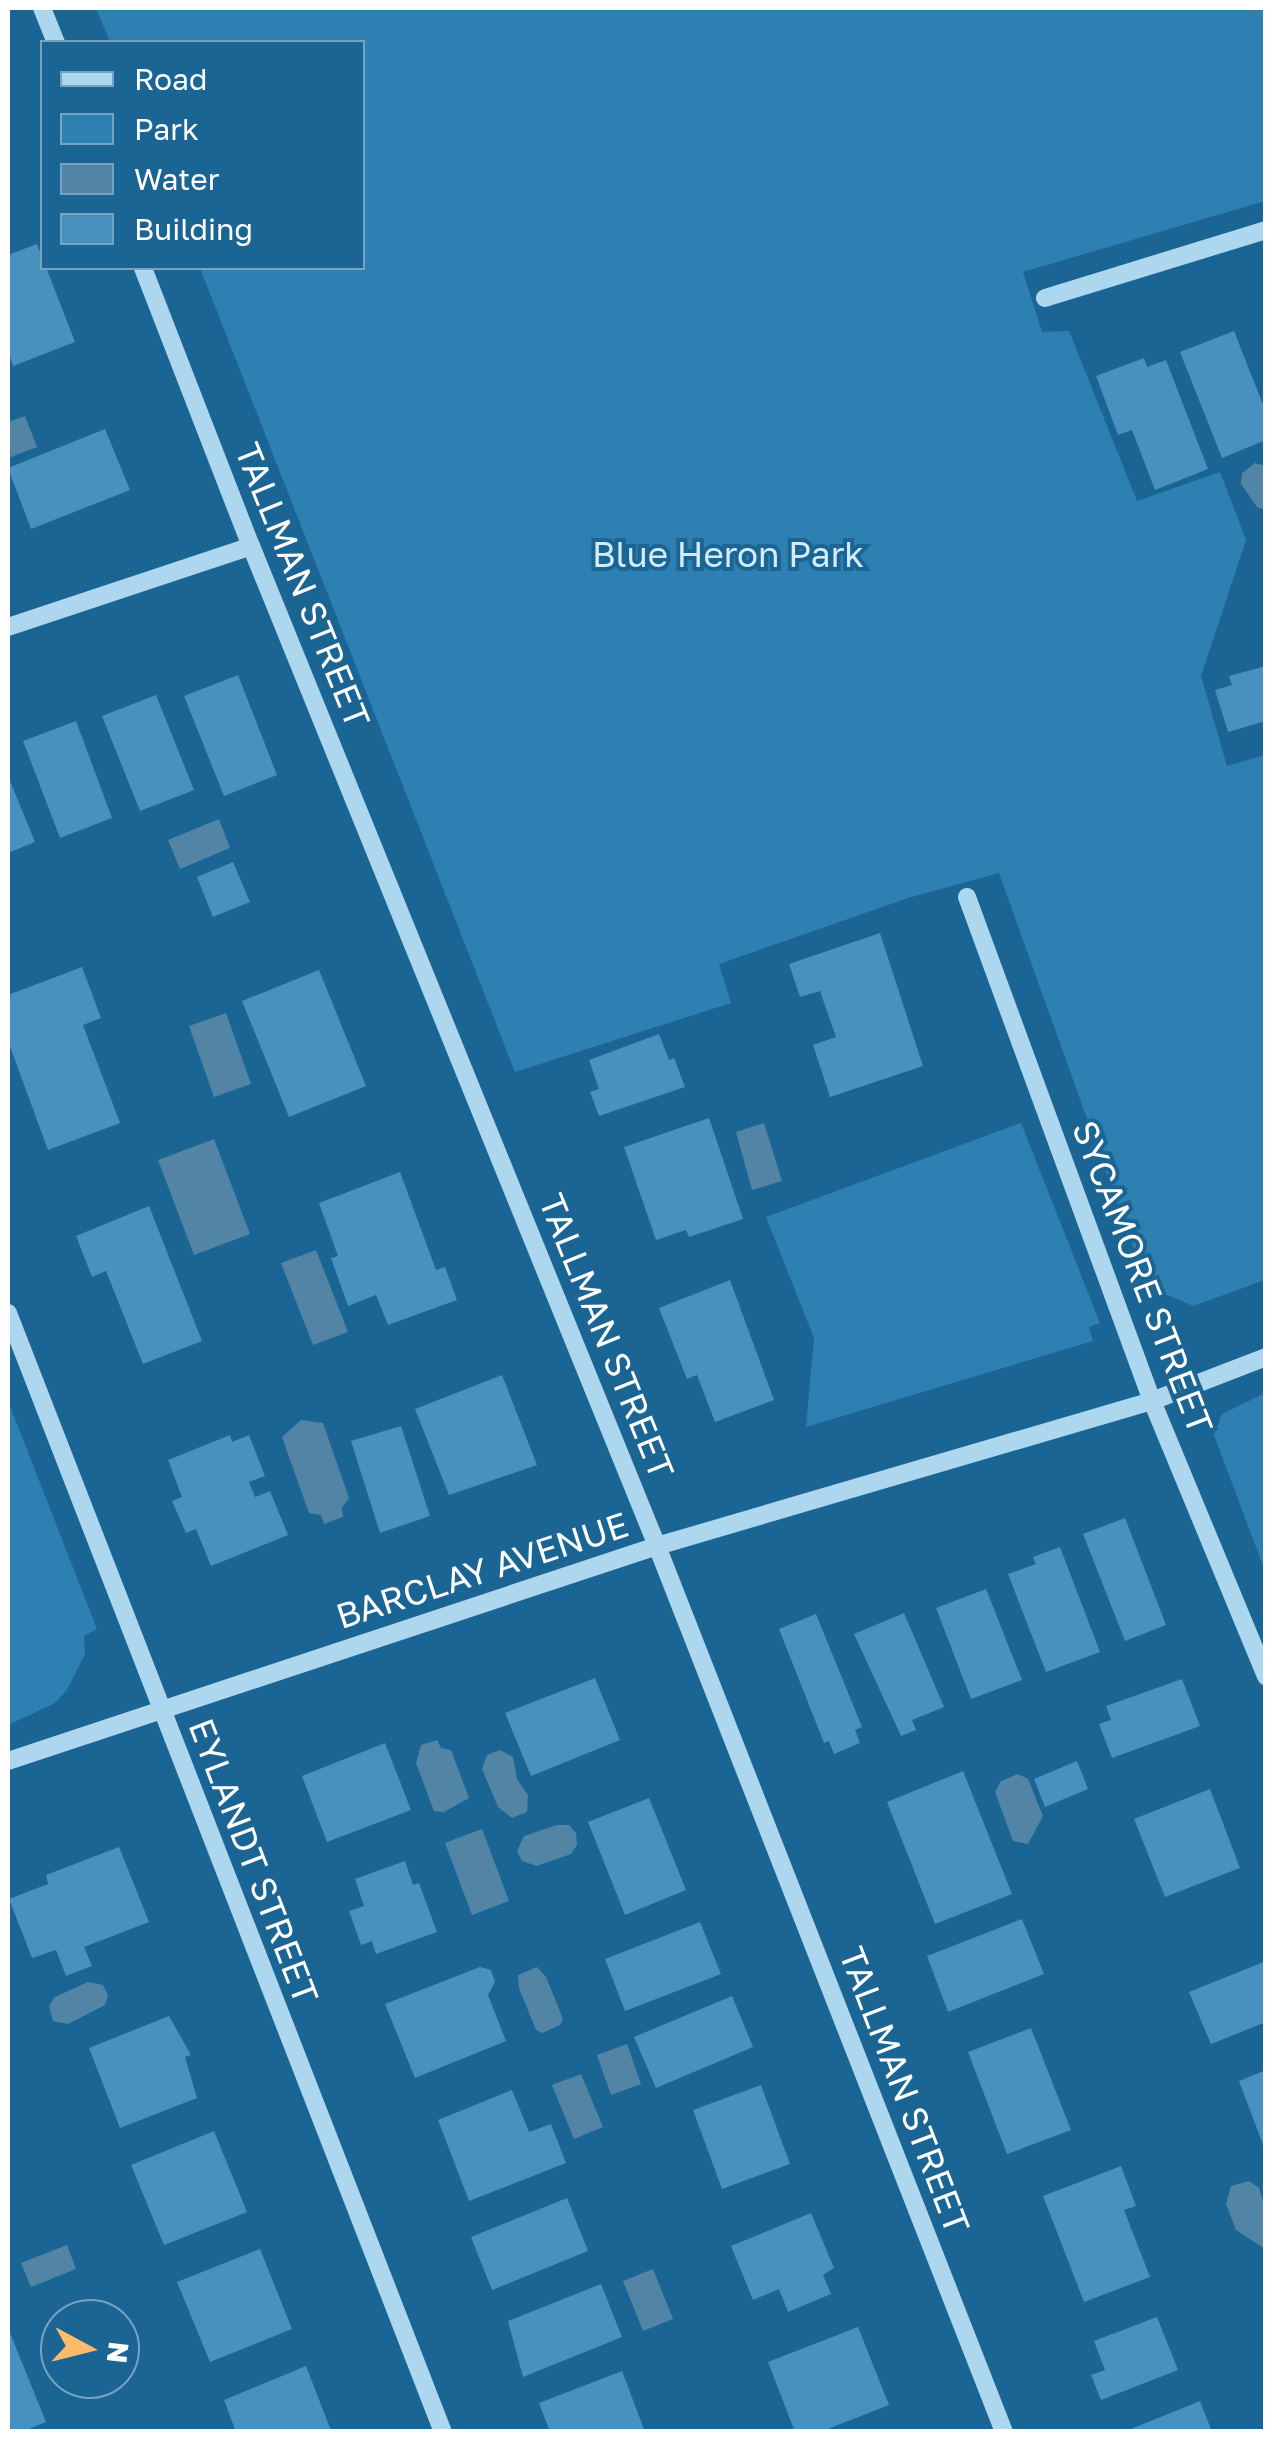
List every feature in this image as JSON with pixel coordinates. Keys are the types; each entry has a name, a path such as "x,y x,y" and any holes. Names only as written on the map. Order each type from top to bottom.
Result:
{"street":[{"path":"42,8 55,40"},
{"path":"1046,298 1266,230"},
{"name":"TALLMAN STREET","path":"144,270 251,546 657,1546 1004,2432"},
{"path":"8,627 251,546"},
{"name":"SYCAMORE STREET","path":"966,896 1152,1401 1266,1676"},
{"name":"EYLANDT STREET","path":"8,1313 443,2432"},
{"name":"BARCLAY AVENUE","path":"8,1761 657,1546 1152,1401 1266,1357"}],"green space":[{"name":"Blue Heron Park","path":"96,8 1265,8 1265,201 1023,272 1042,332 1069,331 1137,501 1220,472 1246,540 1201,676 1227,766 1265,755 1265,1280 1193,1306 1168,1295 1152,1300 999,873 908,898 719,964 731,1003 515,1072 201,270 365,270 365,40 109,40"},
{"path":"1021,1123 1100,1323 1089,1327 1093,1341 806,1427 814,1338 766,1217"},
{"path":"1265,1393 1265,1571 1214,1435 1222,1414"},
{"path":"8,1401 97,1629 84,1636 85,1654 67,1690 55,1703 8,1725"}],"water":[{"path":"25,416 37,447 8,458 8,422"},
{"path":"1255,463 1265,466 1265,510 1257,507 1241,484 1242,473"},
{"path":"219,819 230,848 180,869 168,840"},
{"path":"226,1013 251,1084 214,1097 189,1026"},
{"path":"764,1123 782,1181 752,1190 736,1132"},
{"path":"214,1139 250,1234 194,1255 158,1160"},
{"path":"316,1250 348,1332 313,1345 281,1263"},
{"path":"301,1420 323,1423 349,1498 342,1508 343,1517 324,1524 321,1515 309,1513 282,1437"},
{"path":"437,1740 441,1748 451,1750 469,1798 444,1812 434,1811 416,1763 421,1745"},
{"path":"500,1750 513,1757 517,1779 528,1795 527,1812 512,1818 498,1807 482,1769 487,1755"},
{"path":"1018,1774 1028,1779 1043,1816 1028,1844 1013,1841 995,1792 1001,1781"},
{"path":"569,1825 576,1833 577,1845 571,1854 537,1866 522,1861 517,1851 524,1836"},
{"path":"482,1829 509,1901 472,1915 445,1843"},
{"path":"537,1967 546,1977 563,2019 560,2025 542,2033 536,2030 519,1988 518,1975"},
{"path":"88,1982 103,1985 108,1995 105,2005 68,2024 53,2021 49,2006 55,1997"},
{"path":"627,2044 641,2084 611,2095 597,2055"},
{"path":"581,2074 603,2127 574,2139 552,2085"},
{"path":"1249,2181 1259,2188 1265,2207 1265,2249 1236,2230 1226,2204 1231,2186"},
{"path":"67,2245 76,2269 31,2287 21,2263"},
{"path":"653,2269 673,2319 643,2331 623,2281"}],"building":[{"path":"37,244 40,270 47,270 75,342 13,366 8,350 8,255"},
{"path":"1234,331 1266,412 1266,440 1222,458 1180,352"},
{"path":"1144,358 1147,367 1166,360 1208,469 1155,490 1132,430 1118,435 1096,376"},
{"path":"105,429 130,490 31,529 8,468"},
{"path":"1266,666 1266,721 1228,732 1215,690 1232,685 1229,676"},
{"path":"238,675 277,775 224,796 184,696"},
{"path":"156,695 194,790 140,811 102,716"},
{"path":"76,721 112,818 60,838 23,741"},
{"path":"8,776 35,842 8,853"},
{"path":"233,862 250,902 213,917 197,877"},
{"path":"880,933 923,1066 830,1097 813,1045 836,1037 820,991 800,997 789,964"},
{"path":"82,967 101,1018 83,1025 120,1123 48,1150 8,1041 8,995"},
{"path":"319,970 366,1086 289,1117 242,1001"},
{"path":"659,1034 685,1087 599,1116 590,1092 599,1089 589,1060"},
{"path":"709,1118 743,1219 689,1237 686,1230 656,1240 624,1147"},
{"path":"400,1172 436,1270 445,1267 457,1300 388,1325 376,1295 348,1306 331,1258 338,1256 319,1203"},
{"path":"149,1206 202,1341 143,1364 106,1271 92,1277 76,1236"},
{"path":"730,1280 774,1400 715,1422 697,1375 687,1379 659,1308"},
{"path":"502,1375 537,1465 449,1495 415,1409"},
{"path":"401,1426 430,1516 380,1533 351,1441"},
{"path":"230,1435 232,1442 249,1435 265,1476 249,1482 255,1497 270,1491 288,1535 211,1566 196,1529 186,1533 172,1501 182,1497 168,1460"},
{"path":"1125,1518 1166,1625 1125,1641 1083,1534"},
{"path":"1060,1547 1100,1652 1046,1672 1008,1574 1036,1564 1033,1557"},
{"path":"986,1589 1022,1680 971,1699 936,1608"},
{"path":"904,1613 944,1707 912,1720 916,1730 901,1736 854,1634"},
{"path":"816,1614 862,1727 855,1730 860,1743 834,1754 829,1741 824,1743 779,1629"},
{"path":"595,1678 620,1740 531,1776 505,1713"},
{"path":"1182,1679 1200,1726 1112,1758 1099,1724 1111,1720 1106,1706"},
{"path":"385,1743 411,1810 327,1842 302,1776"},
{"path":"1077,1761 1088,1789 1045,1807 1034,1779"},
{"path":"963,1771 1012,1894 935,1924 887,1802"},
{"path":"1210,1789 1240,1868 1165,1897 1134,1819"},
{"path":"649,1798 686,1890 625,1915 588,1822"},
{"path":"119,1847 149,1922 84,1947 92,1966 66,1976 56,1950 32,1958 9,1899 48,1884 46,1875"},
{"path":"405,1861 413,1885 419,1883 437,1932 376,1954 372,1941 361,1945 349,1911 364,1906 355,1879"},
{"path":"1022,1919 1044,1974 948,2012 927,1956"},
{"path":"700,1922 721,1974 625,2011 605,1959"},
{"path":"1266,1961 1266,2022 1211,2044 1189,1992"},
{"path":"480,1967 491,1970 495,1982 488,1995 506,2041 415,2078 385,2004"},
{"path":"732,1996 753,2047 656,2088 634,2037"},
{"path":"169,2016 191,2055 185,2057 197,2098 120,2128 89,2048"},
{"path":"1031,2028 1071,2130 1007,2154 968,2052"},
{"path":"1266,2070 1266,2150 1265,2150 1239,2081"},
{"path":"761,2085 790,2164 722,2189 693,2110"},
{"path":"512,2090 529,2132 551,2124 566,2163 469,2201 438,2120"},
{"path":"214,2131 247,2212 164,2245 131,2165"},
{"path":"1121,2166 1136,2206 1124,2210 1150,2277 1084,2302 1043,2196"},
{"path":"567,2198 588,2251 492,2290 471,2237"},
{"path":"811,2213 834,2268 823,2275 831,2294 788,2312 779,2289 753,2300 731,2246"},
{"path":"260,2249 292,2329 210,2362 177,2282"},
{"path":"601,2284 622,2337 523,2377 508,2321"},
{"path":"1157,2317 1178,2370 1101,2400 1091,2375 1105,2370 1094,2341"},
{"path":"858,2327 889,2405 820,2432 795,2432 768,2362"},
{"path":"8,2328 46,2422 22,2432 8,2432"},
{"path":"306,2366 330,2428 336,2432 236,2432 224,2400"},
{"path":"622,2371 645,2432 550,2432 539,2403"},
{"path":"1200,2401 1212,2432 1126,2432 1126,2431"}]}
